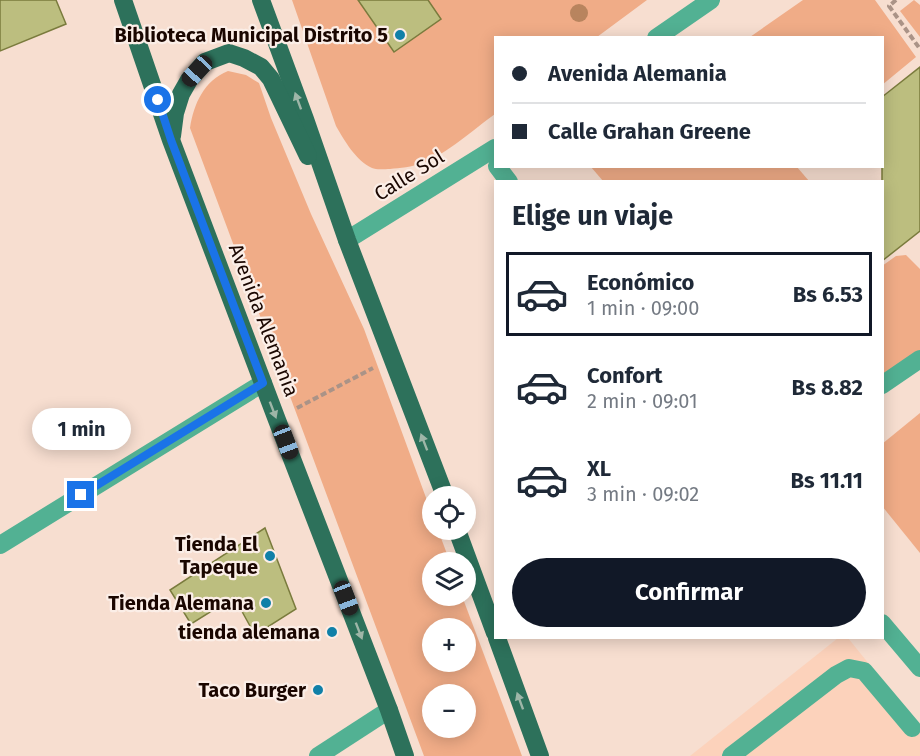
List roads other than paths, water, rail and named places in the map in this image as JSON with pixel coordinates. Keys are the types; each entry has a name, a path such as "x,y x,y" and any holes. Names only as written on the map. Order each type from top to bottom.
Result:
{"main road":[{"name":"Avenida Alemania","path":"123,0 171,140 405,756"},
{"path":"261,0 347,240 441,486"},
{"path":"171,140 175,113 181,94 189,80 205,62 229,53 261,67 271,79 307,155 327,182"},
{"path":"461,540 494,623"},
{"path":"500,639 540,756"}],"street":[{"path":"659,36 711,0"},
{"name":"Calle Sol","path":"347,240 493,158"},
{"path":"884,383 920,359"},
{"path":"0,545 263,383"},
{"path":"884,625 920,669"},
{"path":"731,756 836,675 849,668 864,671 912,728"},
{"path":"318,756 389,710"}],"place":[{"name":"Biblioteca Municipal Distrito 5","path":"400,35"},
{"name":"Tienda El Tapeque","path":"270,556"},
{"name":"Tienda Alemana","path":"266,603"},
{"name":"tienda alemana","path":"332,632"},
{"name":"Taco Burger","path":"318,690"}]}
